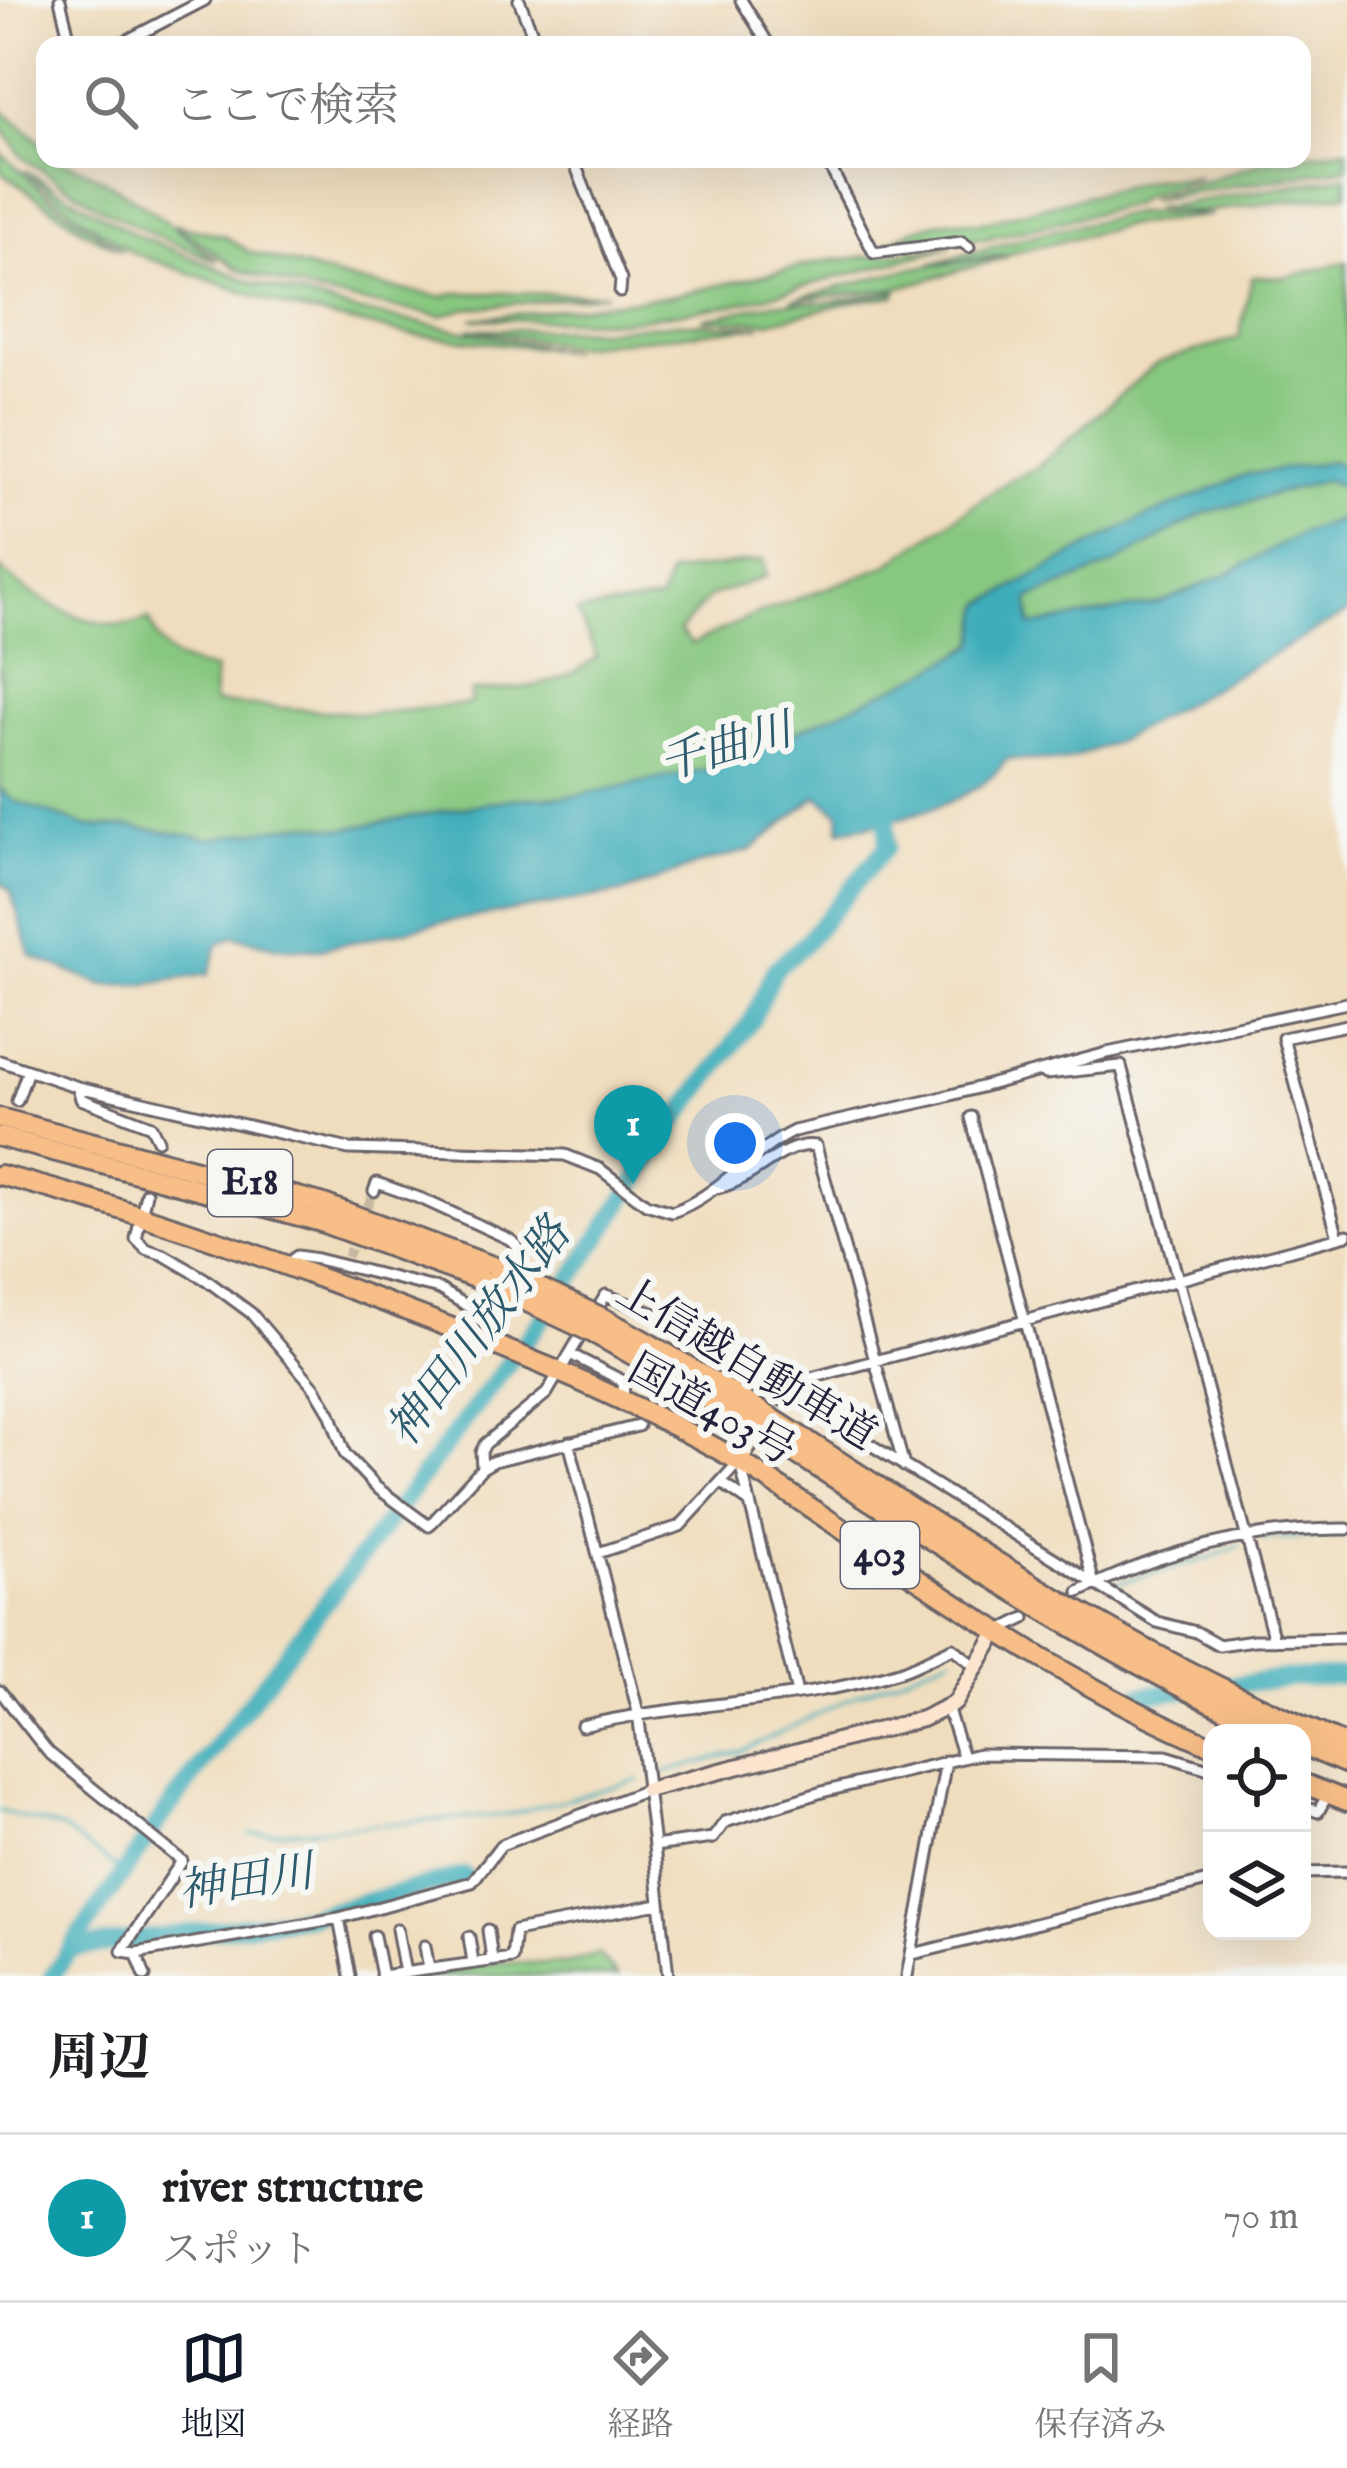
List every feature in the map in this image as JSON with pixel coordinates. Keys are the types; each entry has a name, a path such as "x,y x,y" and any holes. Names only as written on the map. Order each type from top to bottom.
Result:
{"highway":[{"path":"9,1102 260,1186"},
{"name":"上信越自動車道","path":"0,1118 260,1186 380,1223 706,1376 1010,1571 1174,1664 1347,1744"},
{"name":"上信越自動車道","path":"0,1136 299,1216 489,1274"},
{"name":"国道403号","path":"0,1175 143,1214 558,1364 624,1400 744,1454 997,1632 1148,1719 1203,1742"},
{"name":"上信越自動車道","path":"600,1327 1001,1586 1153,1673 1256,1724"},
{"path":"1311,1749 1347,1764"}],"street":[{"path":"60,0 69,36"},
{"path":"135,36 205,0"},
{"path":"519,0 533,36"},
{"path":"741,0 763,36"},
{"path":"577,168 621,280 620,292"},
{"path":"831,168 874,253 962,242 969,248"},
{"path":"0,1061 78,1087 349,1149 565,1155 600,1169 646,1204 677,1211 794,1131 1171,1038 1347,1003"},
{"path":"784,1396 796,1382 1342,1236 1282,1038 1347,1025"},
{"path":"1035,1073 1121,1066 1274,1640"},
{"path":"9,1102 27,1073"},
{"path":"78,1087 81,1100 151,1126 158,1140"},
{"path":"971,1118 1094,1584"},
{"path":"713,1188 732,1186 793,1149 816,1146 904,1466"},
{"path":"285,1265 297,1256 347,1262 439,1289 476,1311 517,1253 517,1245 422,1199 377,1183 374,1191"},
{"path":"146,1193 136,1239 146,1250 164,1255 251,1313 315,1388 345,1454 376,1487 429,1526 494,1461 638,1426"},
{"path":"482,1468 485,1444 547,1393 558,1364 606,1295 706,1334 784,1396 1157,1622 1196,1632 1219,1645 1347,1638"},
{"path":"569,1442 638,1712 668,1976"},
{"path":"598,1553 680,1526 744,1454"},
{"path":"744,1454 749,1502 797,1693"},
{"path":"722,1483 749,1502"},
{"path":"1079,1592 1245,1534 1347,1528"},
{"path":"0,1691 48,1752 182,1861 122,1951 136,1953 340,1918 472,1882 501,1846 647,1790 922,1719 947,1707 968,1685 997,1632 1025,1618"},
{"path":"582,1726 638,1712 797,1693 902,1671 953,1648 976,1666"},
{"path":"947,1707 963,1757"},
{"path":"654,1846 713,1838 724,1822 822,1792 979,1754 1166,1756 1203,1767"},
{"path":"907,1976 946,1761"},
{"path":"1311,1809 1318,1812 1338,1798"},
{"path":"1311,1873 1347,1872"},
{"path":"913,1954 1203,1882"},
{"path":"374,1936 381,1976 512,1958 515,1931 659,1904"},
{"path":"340,1918 350,1976"},
{"path":"397,1929 405,1973"},
{"path":"488,1930 492,1960"},
{"path":"469,1937 473,1962"},
{"path":"425,1946 429,1969"},
{"path":"136,1953 145,1976"}],"green space":[{"path":"0,108 36,138 36,166 23,158 0,125"},
{"path":"1347,149 1347,168 1148,200 1244,168 1311,168 1311,154"},
{"path":"0,152 63,209 123,251 87,233 0,171"},
{"path":"39,168 79,168 110,183 218,261 156,236"},
{"path":"25,170 136,235 252,282 351,310 570,351 407,334 288,308 133,253 75,213"},
{"path":"1347,176 1347,194 1199,212 1152,209"},
{"path":"1200,177 1131,205 984,239 878,249 913,230 939,223 978,223 1153,179"},
{"path":"1135,213 1212,215 1124,226 1005,255 930,264 1046,232"},
{"path":"174,224 224,236 250,252 352,281 443,297 454,293 607,294 463,309 441,316 317,294 239,270"},
{"path":"952,247 737,304 623,321 471,319 671,296 826,261"},
{"path":"1008,257 897,288 791,300 912,268"},
{"path":"1347,262 1347,469 1332,461 1245,475 983,603 975,644 925,673 721,766 575,796 510,799 344,829 303,824 210,839 133,827 89,827 13,801 0,789 0,569 50,604 91,621 131,624 149,619 173,656 215,670 213,703 368,714 470,704 471,691 538,685 583,667 597,656 577,612 660,600 670,573 763,560 766,576 709,597 679,631 692,644 886,566 1011,479 1036,468 1157,363 1239,338 1252,277 1286,277"},
{"path":"897,291 895,296 769,322 702,319 774,303 829,302"},
{"path":"680,323 761,326 576,346 468,329 602,330"},
{"path":"1326,480 1347,488 1347,517 1160,603 1031,627 1029,599 1111,566 1202,514"},
{"path":"598,1954 618,1976 400,1976 501,1962 566,1964"}],"water":[{"path":"1332,461 1347,469 1347,488 1326,480 1202,514 1111,566 1029,599 1031,626 1159,603 1228,574 1301,533 1347,517 1347,613 1118,741 1064,761 1007,759 976,788 932,809 840,830 839,813 817,796 752,850 626,892 433,924 320,949 284,948 233,936 218,945 209,974 143,985 104,986 31,956 10,890 0,882 0,789 14,801 89,827 133,827 210,839 303,824 344,829 510,799 575,796 721,766 925,673 975,645 983,604 1128,525 1245,475"}],"waterway":[{"name":"神田川放水路","path":"52,1976 162,1817 562,1293 678,1118 752,1020 774,970 804,944 887,846 887,803"},
{"path":"1262,1539 1347,1536"},
{"path":"1111,1585 1239,1546"},
{"path":"653,1776 742,1751 859,1694 952,1656"},
{"name":"神田川","path":"1141,1695 1347,1676"},
{"path":"250,1834 507,1815 639,1780"},
{"path":"0,1811 63,1829 123,1873"},
{"name":"神田川放水路","path":"162,1817 171,1818"},
{"name":"神田川","path":"73,1949 309,1916 464,1876"}],"tunnel":[{"path":"362,1219 374,1191"},
{"path":"347,1257 356,1235"}],"place":[{"name":"river structure","path":"633,1184"}],"water label":[{"name":"千曲川","path":"726,749"}]}
